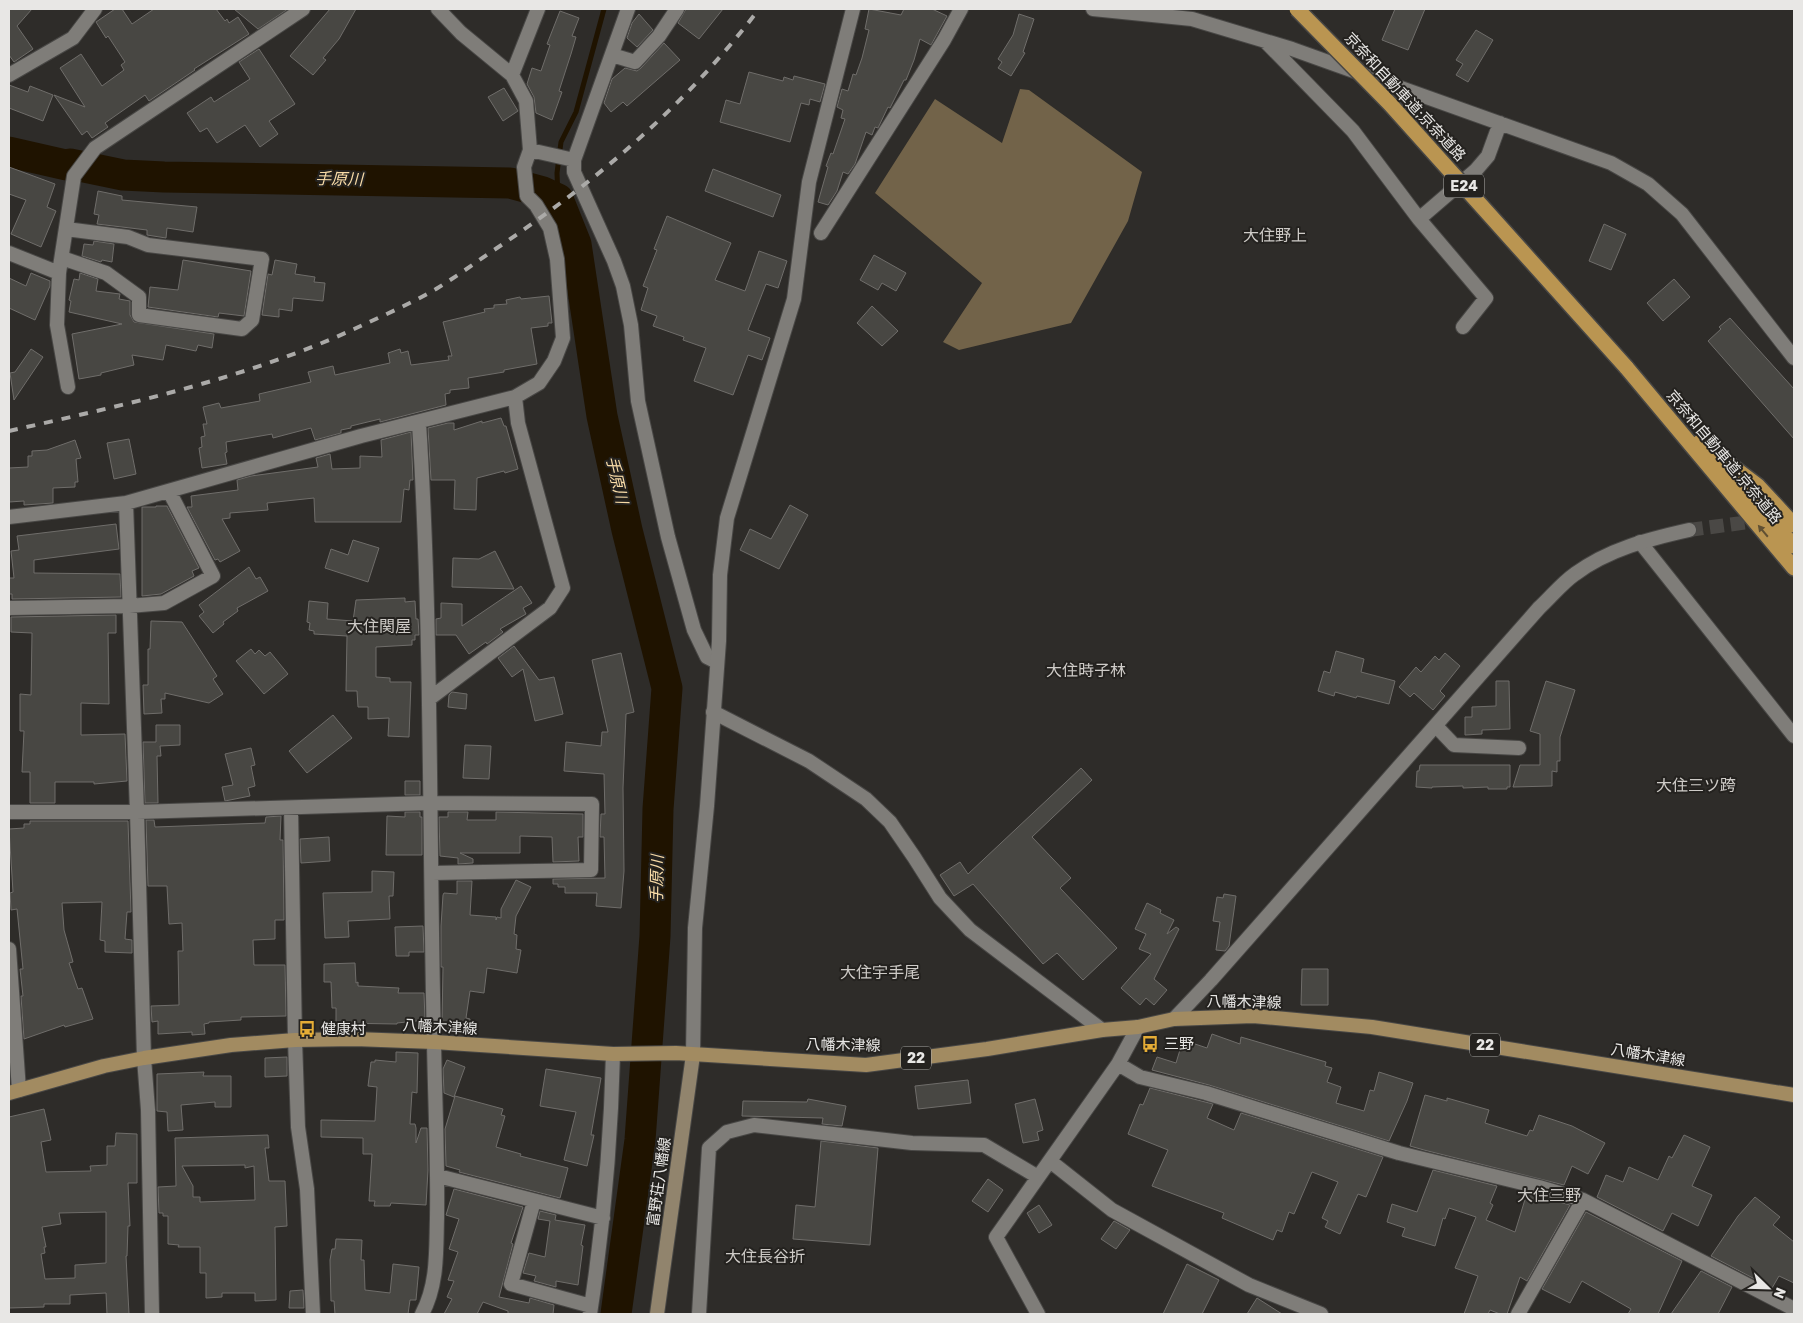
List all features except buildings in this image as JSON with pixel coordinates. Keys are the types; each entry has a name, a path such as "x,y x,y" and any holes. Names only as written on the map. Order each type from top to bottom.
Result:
{"highway":[{"name":"京奈和自動車道;京奈道路","path":"1297,9 1390,104 1626,367 1794,568"},
{"name":"京奈和自動車道;京奈道路","path":"1626,367 1700,442 1794,546"},
{"path":"1700,442 1758,486 1794,525"}],"main road":[{"name":"八幡木津線","path":"14,1092 104,1066 144,1058 231,1045 294,1040 355,1038 617,1054 676,1053 866,1065 1102,1030 1138,1027 1174,1019 1254,1016 1372,1027 1794,1094"},
{"name":"富野荘八幡線","path":"657,1314 693,1055"}],"street":[{"path":"9,75 73,38 95,9"},
{"path":"68,387 57,325 59,274 74,176 95,148 303,9"},
{"path":"9,517 126,503 361,436 515,398 539,383 554,361 563,338 557,259 550,228 536,205 527,196 524,166 530,150 526,101 512,75 461,33 438,9"},
{"path":"512,75 538,9"},
{"path":"628,9 571,160 574,172 614,261 623,286 631,326 638,401 668,537 694,630 707,656 717,662"},
{"path":"612,55 635,62 659,36 677,9"},
{"path":"693,1055 695,928 707,806 717,662 720,574 727,518 794,299 809,182 853,9"},
{"path":"821,233 944,40 961,9"},
{"path":"1093,9 1192,19 1265,41 1611,163 1648,184 1682,214 1794,358"},
{"path":"1265,41 1353,130 1419,218 1486,298 1462,328"},
{"path":"1419,218 1476,170 1488,156 1500,123"},
{"path":"530,150 571,160"},
{"path":"62,258 106,273 139,297 138,315 242,329 252,320 262,260 148,245 128,237 66,229"},
{"path":"9,253 59,274"},
{"path":"428,699 550,608 563,588 518,423 515,398"},
{"path":"419,423 423,486 438,1176 436,1273 429,1301 422,1314"},
{"path":"9,608 129,606 164,603 213,576 169,491"},
{"path":"126,503 144,1058 148,1110 152,1314"},
{"path":"1174,1019 1211,980 1539,608 1574,574 1606,555 1640,542 1689,530"},
{"path":"1640,542 1794,736"},
{"path":"713,712 809,760 866,799 890,822 940,898 970,930 1102,1030"},
{"path":"1436,726 1454,745 1519,748"},
{"path":"9,812 137,812 429,803 592,804 590,870 432,873"},
{"path":"291,808 294,1040 298,1127 307,1189 313,1314"},
{"path":"9,949 14,1092"},
{"path":"1038,1314 996,1238 1118,1064 1138,1027"},
{"path":"534,1201 511,1284 591,1310 602,1218 612,1083 617,1054"},
{"path":"1118,1064 1140,1076 1206,1093 1399,1153 1539,1187 1583,1200 1794,1308"},
{"path":"698,1314 709,1148 727,1132 754,1125 912,1143 984,1145 1038,1177"},
{"path":"1050,1160 1112,1210 1249,1285 1321,1314"},
{"path":"438,1176 602,1218"},
{"path":"1518,1314 1583,1200"}],"shaded area":[{"path":"1020,89 1029,90 1142,172 1128,221 1071,323 959,350 943,342 982,283 875,193 935,99 1002,143"}],"waterway":[{"path":"558,199 557,173 561,142 576,112 604,9"},
{"name":"手原川","path":"9,152 123,175 510,183 543,192 558,199 576,244 602,416 627,530 667,688 658,809 655,936 640,1140 616,1314"}],"tunnel":[{"path":"1689,530 1764,520"}],"railway":[{"path":"9,431 140,401 269,363 352,330 436,289 564,201 634,143 699,80 759,9"}],"place":[{"name":"健康村","path":"307,1029"},
{"name":"三野","path":"1150,1044"}],"district":[{"name":"大住野上","path":"1275,235"},
{"name":"大住関屋","path":"379,626"},
{"name":"大住時子林","path":"1086,670"},
{"name":"大住三ツ跨","path":"1696,785"},
{"name":"大住宇手尾","path":"880,972"},
{"name":"大住三野","path":"1549,1195"},
{"name":"大住長谷折","path":"765,1256"}]}
